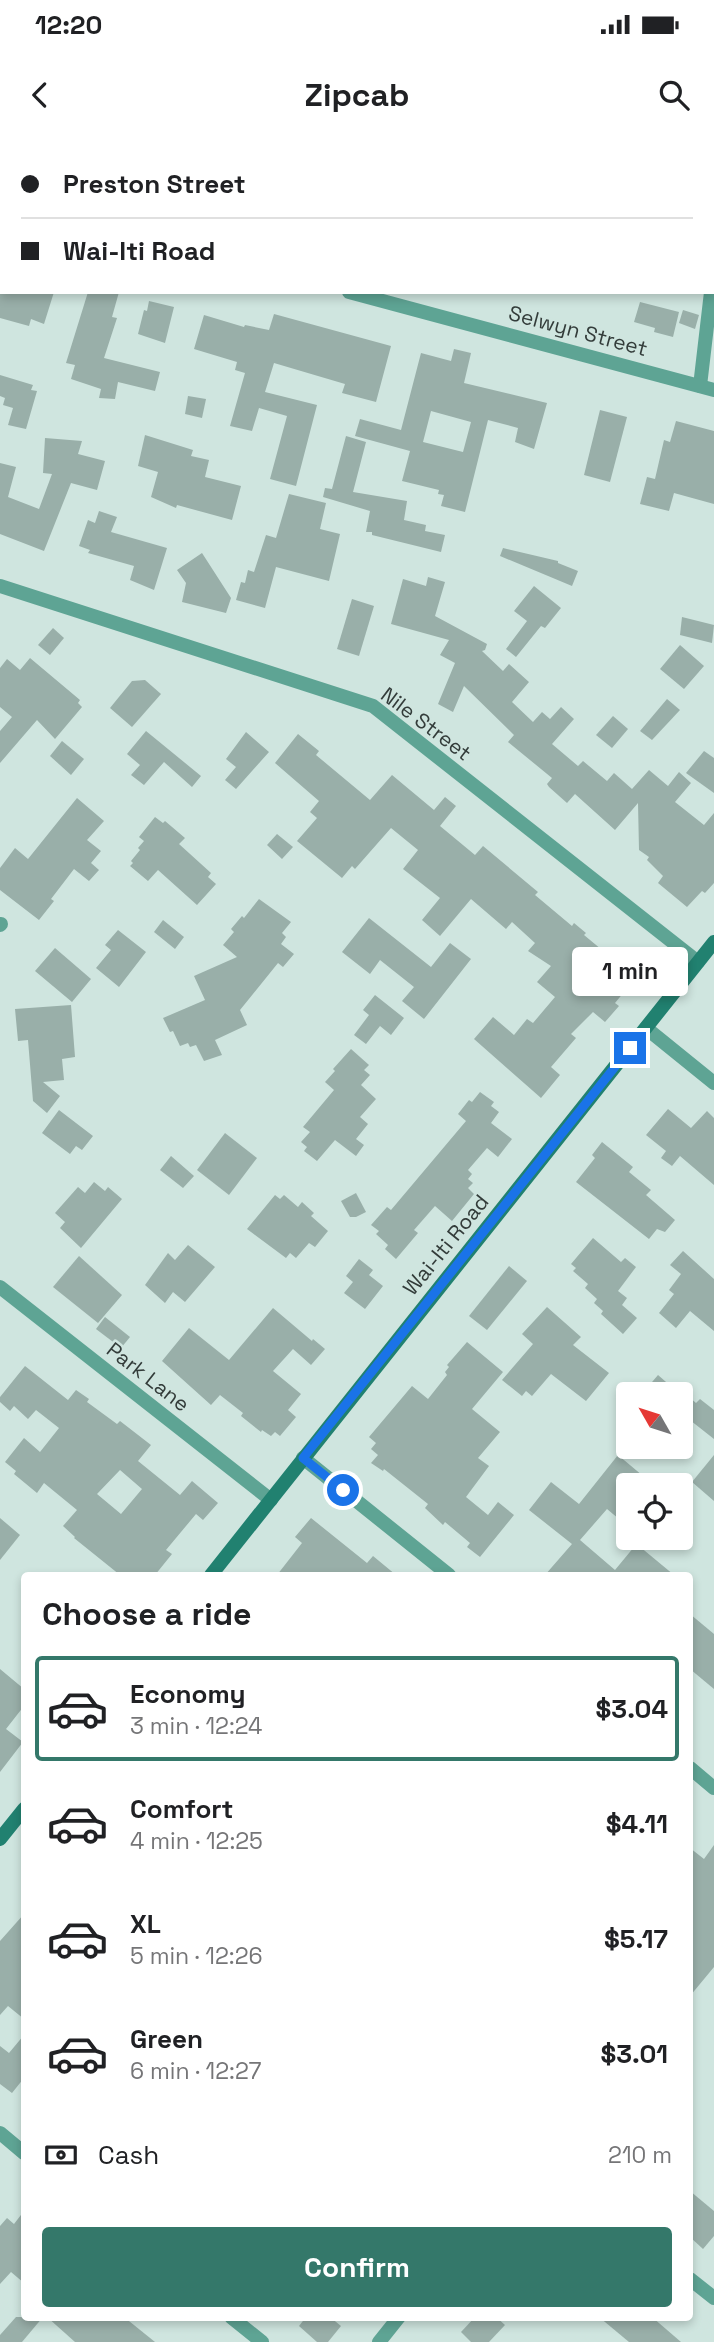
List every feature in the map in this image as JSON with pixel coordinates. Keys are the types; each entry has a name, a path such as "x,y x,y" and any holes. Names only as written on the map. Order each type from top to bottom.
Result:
{"main road":[{"name":"Wai-Iti Road","path":"213,1572 714,942"},
{"path":"0,1839 21,1812"}],"street":[{"name":"Selwyn Street","path":"356,294 707,388"},
{"path":"707,388 711,294"},
{"name":"Nile Street","path":"0,586 373,706 698,962"},
{"path":"646,1028 714,1083"},
{"name":"Park Lane","path":"0,1287 271,1500"},
{"path":"303,1458 445,1572"},
{"path":"693,1770 714,1788"},
{"path":"0,2133 21,2150"},
{"path":"693,2281 714,2298"},
{"path":"236,2321 262,2342"},
{"path":"379,2342 396,2321"}],"building":[{"path":"0,294 53,294 44,324 31,319 29,326 0,318"},
{"path":"87,294 118,294 112,317 117,318 104,358 160,372 155,391 118,382 115,399 99,398 101,389 71,379 75,365 66,363"},
{"path":"149,301 174,307 165,343 138,334"},
{"path":"640,302 679,312 673,337 654,332 655,328 634,322"},
{"path":"683,310 699,315 695,329 679,323"},
{"path":"274,314 391,346 376,402 342,393 345,384 274,363 265,392 317,405 296,486 270,479 287,416 259,408 252,431 230,426 245,373 235,370 237,362 194,349 204,315 244,327 245,325 269,330"},
{"path":"454,349 471,353 464,383 547,403 534,449 515,442 518,428 488,420 465,512 441,506 444,495 438,494 439,490 402,481 410,451 355,436 360,419 401,430 421,353 451,361","holes":["431,411 471,422 463,452 423,442"]},
{"path":"0,375 33,385 31,390 37,391 26,429 8,425 13,408 3,405 5,398 0,396"},
{"path":"188,396 206,399 202,418 185,414"},
{"path":"600,410 627,417 610,482 584,475"},
{"path":"676,421 714,431 714,504 674,493 669,511 640,504 647,477 655,479 664,440 670,442"},
{"path":"145,435 193,450 191,456 209,460 205,477 241,486 232,520 177,505 176,508 151,497 158,472 138,466"},
{"path":"346,436 366,442 353,492 407,501 404,520 426,525 425,531 445,535 441,552 372,535 372,532 366,532 370,511 323,497 325,488 332,489"},
{"path":"45,438 82,441 78,454 105,461 97,490 71,483 44,551 0,534 0,463 16,467 8,497 39,509 52,474 43,473"},
{"path":"289,494 326,503 320,529 340,534 329,581 276,567 265,608 236,600 248,570 254,572 266,535 276,538"},
{"path":"99,511 117,517 111,532 167,548 154,590 130,580 134,566 88,553 90,550 79,546 88,520 95,523"},
{"path":"503,548 558,561 578,571 572,586 500,556"},
{"path":"202,553 231,598 226,613 182,602 186,583 177,570"},
{"path":"428,577 445,582 435,616 487,644 482,651 503,671 509,664 529,682 512,702 533,722 542,712 550,719 561,707 574,719 552,744 578,766 583,761 607,781 614,773 632,789 649,770 668,786 679,772 691,783 675,802 704,825 714,813 714,883 705,893 702,891 687,907 658,883 663,876 647,860 649,857 639,850 638,803 615,830 575,794 567,803 549,787 547,784 552,778 508,742 514,735 464,686 453,712 438,704 455,663 440,655 449,640 391,624 403,579 426,586"},
{"path":"534,586 561,608 545,628 541,626 516,657 506,649 527,621 514,611"},
{"path":"352,599 374,606 359,656 337,649"},
{"path":"682,617 714,625 712,643 680,635"},
{"path":"53,628 64,638 50,655 38,645"},
{"path":"680,645 704,666 684,689 660,669"},
{"path":"30,658 80,700 78,703 82,707 55,739 37,720 0,763 0,731 12,717 0,707 0,668 7,659 20,670"},
{"path":"145,680 161,694 132,727 110,708 132,681"},
{"path":"667,699 680,710 652,740 640,731"},
{"path":"613,716 628,729 612,748 596,735"},
{"path":"146,731 201,776 192,787 164,762 144,785 131,775 140,765 127,754"},
{"path":"246,732 269,752 236,789 225,780 236,767 226,759"},
{"path":"298,734 319,751 316,755 370,800 392,775 434,810 445,797 456,806 440,826 475,855 483,846 538,892 535,895 572,926 574,923 586,933 584,935 619,964 630,950 647,964 615,1003 619,1006 605,1022 593,1012 571,1034 576,1038 551,1067 560,1075 541,1098 474,1039 493,1017 514,1035 527,1019 533,1023 555,997 537,982 551,966 528,951 535,943 512,922 506,929 471,899 440,936 422,920 440,898 403,869 418,850 391,828 355,869 352,866 342,878 297,841 317,818 310,812 319,801 275,763"},
{"path":"62,741 84,759 71,775 50,756"},
{"path":"704,751 714,758 714,793 686,773"},
{"path":"77,798 104,821 87,840 101,851 91,863 99,870 89,881 74,869 39,920 0,890 0,868 15,848 28,859"},
{"path":"155,817 163,823 165,821 185,838 179,844 211,873 208,877 216,884 197,905 158,870 148,881 130,866 144,841 139,837"},
{"path":"277,834 293,847 282,859 267,845"},
{"path":"259,899 291,922 282,933 286,937 281,944 294,954 283,967 278,963 240,1010 247,1025 215,1040 222,1055 204,1061 196,1045 190,1047 188,1043 180,1046 163,1018 205,1000 194,976 237,957 223,945 234,932 231,929"},
{"path":"369,918 431,967 450,943 471,959 424,1019 402,1001 414,987 380,960 370,974 342,952"},
{"path":"163,920 184,937 175,949 154,932"},
{"path":"118,930 146,952 119,987 96,968 111,950 105,945"},
{"path":"55,948 91,979 72,1002 35,971"},
{"path":"375,995 404,1018 391,1035 380,1026 366,1044 354,1035 369,1015 363,1010"},
{"path":"71,1005 75,1057 62,1059 64,1080 43,1082 60,1096 47,1113 33,1101 28,1040 18,1041 15,1009"},
{"path":"351,1049 369,1065 364,1070 370,1075 361,1085 376,1099 360,1117 368,1124 356,1139 364,1145 356,1156 335,1140 317,1161 304,1151 307,1147 301,1142 310,1132 303,1127 334,1090 325,1082"},
{"path":"480,1092 494,1102 491,1106 499,1112 491,1123 512,1139 498,1157 487,1148 468,1170 472,1174 468,1179 473,1183 468,1188 474,1194 452,1221 435,1206 414,1230 418,1233 396,1259 385,1249 388,1245 376,1234 379,1231 371,1225 387,1207 391,1210 466,1121 458,1114 469,1100 472,1102"},
{"path":"668,1109 691,1128 707,1111 714,1118 714,1185 680,1156 672,1166 661,1158 666,1151 646,1135"},
{"path":"59,1110 93,1136 82,1150 76,1146 70,1154 42,1133"},
{"path":"225,1133 257,1158 229,1195 197,1170"},
{"path":"602,1142 633,1167 629,1172 651,1190 646,1195 675,1220 665,1232 657,1229 649,1239 576,1182 595,1158 592,1155"},
{"path":"171,1156 194,1176 183,1188 160,1170"},
{"path":"94,1182 105,1191 108,1187 122,1199 81,1248 60,1228 65,1222 55,1213 78,1187 85,1193"},
{"path":"356,1193 366,1212 350,1217 341,1201"},
{"path":"275,1195 280,1199 284,1195 298,1207 302,1202 314,1213 311,1216 328,1231 315,1247 309,1243 296,1258 290,1253 286,1258 247,1229"},
{"path":"593,1238 621,1262 625,1258 636,1267 618,1291 627,1298 622,1305 637,1318 623,1334 601,1314 603,1311 594,1303 597,1299 585,1288 588,1284 573,1271 576,1268 571,1264"},
{"path":"188,1245 215,1267 185,1302 173,1292 165,1303 145,1285 168,1253 175,1260"},
{"path":"683,1251 714,1279 714,1331 690,1311 676,1328 659,1313 674,1294 669,1290 681,1274 670,1265"},
{"path":"79,1256 122,1295 98,1323 53,1287"},
{"path":"359,1259 373,1270 369,1275 383,1286 365,1309 344,1293 353,1282 346,1276"},
{"path":"509,1266 527,1281 487,1330 469,1316"},
{"path":"547,1307 581,1337 573,1345 609,1373 586,1401 551,1374 532,1396 526,1391 522,1396 502,1380 533,1344 522,1334"},
{"path":"273,1308 325,1349 311,1365 293,1349 273,1371 301,1394 288,1410 296,1417 280,1436 275,1432 271,1436 262,1430 261,1432 220,1395 211,1405 162,1361 189,1328 229,1360"},
{"path":"105,1317 130,1337 121,1348 96,1329"},
{"path":"467,1342 503,1372 472,1409 500,1432 478,1458 489,1466 466,1497 488,1515 498,1502 514,1515 480,1557 467,1547 470,1543 445,1522 443,1525 425,1508 428,1504 384,1469 383,1471 371,1463 378,1455 371,1449 376,1443 369,1437 412,1386 428,1399 447,1375 447,1365"},
{"path":"25,1366 68,1400 76,1390 89,1399 87,1402 117,1424 120,1421 151,1445 138,1461 180,1495 192,1481 218,1503 203,1520 196,1514 166,1550 172,1554 157,1572 116,1572 63,1526 77,1510 44,1483 37,1493 14,1474 16,1471 5,1462 24,1438 40,1452 59,1428 36,1410 28,1419 14,1406 10,1411 0,1402 0,1397","holes":["120,1470 142,1489 121,1514 97,1494"]},
{"path":"658,1375 666,1382 652,1382"},
{"path":"700,1399 714,1410 714,1439 693,1422 693,1400 696,1403"},
{"path":"714,1455 714,1501 693,1481"},
{"path":"616,1458 616,1460 624,1460 639,1473 616,1473 616,1516 607,1509 580,1540 615,1570 632,1550 644,1550 670,1572 548,1572 572,1544 529,1510 551,1482 579,1504"},
{"path":"0,1518 20,1535 0,1560"},
{"path":"311,1518 367,1563 373,1556 392,1572 279,1572 302,1543 295,1537"},
{"path":"693,1616 714,1634 714,1689 693,1672"},
{"path":"0,1669 21,1686 21,1710 6,1729 21,1740 21,1745 0,1772"},
{"path":"714,1845 714,1967 693,1992 693,1850 704,1859"},
{"path":"21,1917 21,2017 8,2006 0,2015 0,1941"},
{"path":"21,2039 21,2082 12,2093 0,2084 0,2046 9,2053"},
{"path":"693,2194 714,2211 714,2236 703,2249 693,2240"},
{"path":"21,2215 21,2280 11,2272 0,2284 0,2226 7,2218 14,2224"},
{"path":"16,2317 21,2317 21,2321 40,2321 22,2342 0,2342 0,2335"},
{"path":"51,2321 129,2321 155,2342 75,2342"},
{"path":"303,2321 335,2321 341,2326 328,2342 317,2342 299,2326"},
{"path":"471,2321 500,2321 505,2325 489,2342 471,2342 461,2332"},
{"path":"604,2321 657,2321 681,2342 629,2342"}],"route":[{"path":"343,1490 303,1458 630,1048"}]}
